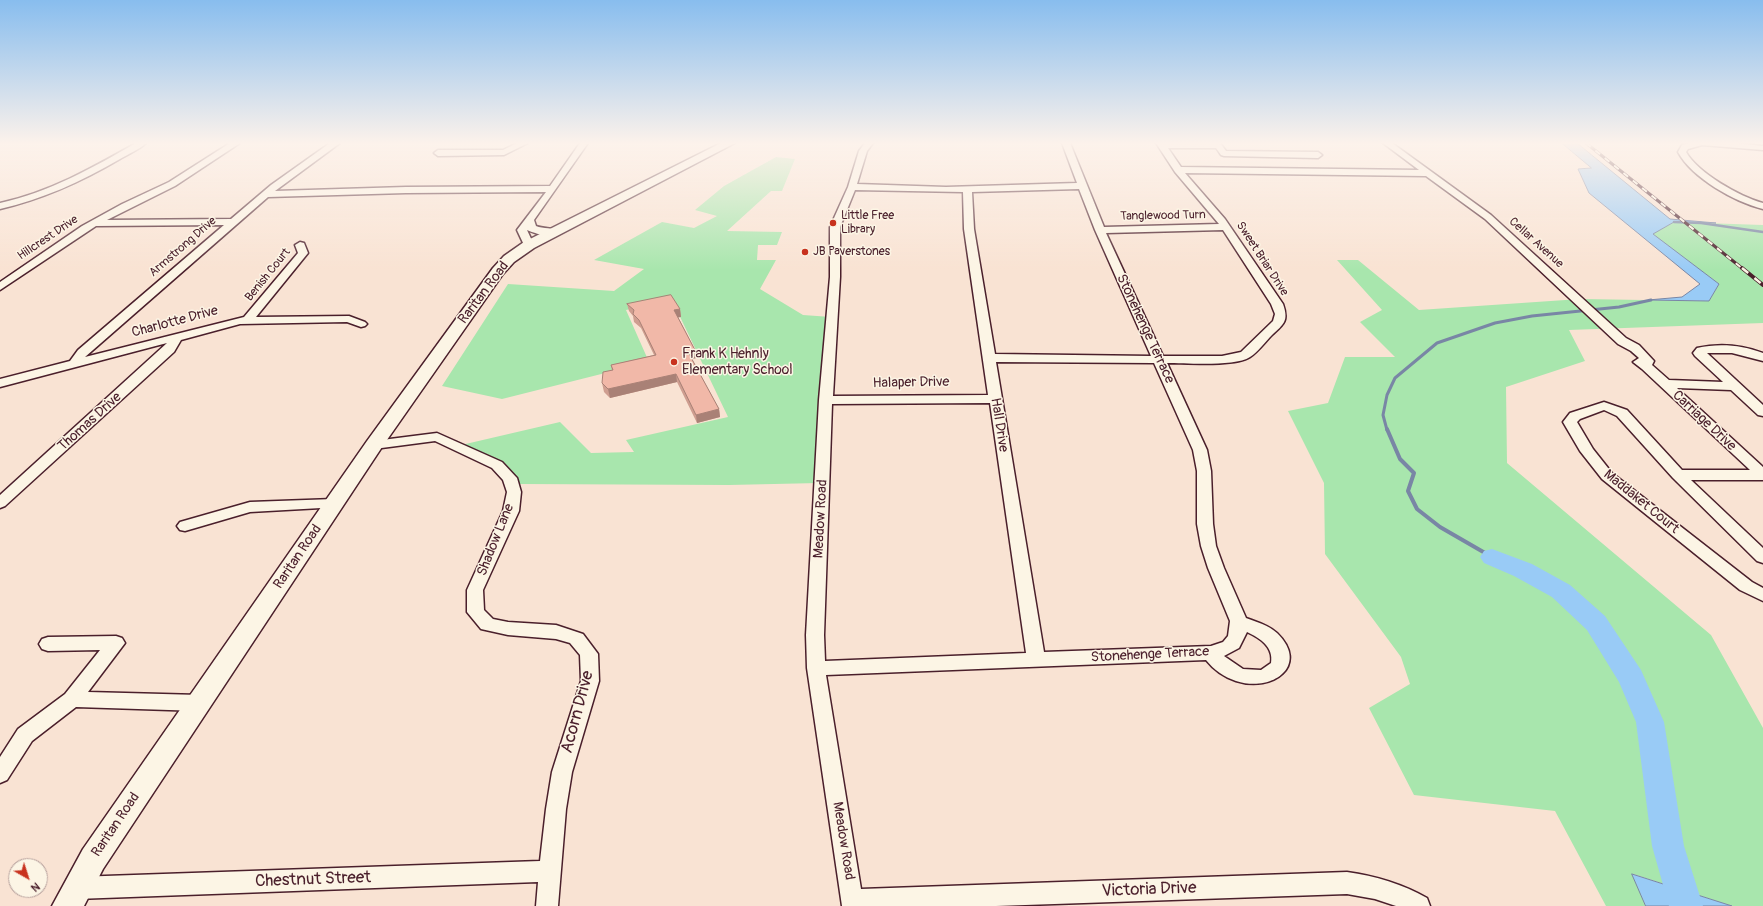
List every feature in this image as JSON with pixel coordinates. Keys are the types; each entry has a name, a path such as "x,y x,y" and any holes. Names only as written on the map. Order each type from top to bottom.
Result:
{"main road":[{"name":"Raritan Road","path":"71,897 93,859 374,445 498,272 509,259 529,245 646,185"}],"street":[{"path":"0,206 37,197 68,185"},
{"name":"Hillcrest Drive","path":"0,287 94,223 125,206 169,185"},
{"name":"Armstrong Drive","path":"74,364 82,353 231,222 277,185"},
{"path":"529,245 522,230 556,185"},
{"name":"Sweet Briar Drive","path":"989,358 1222,360 1245,355 1280,320 1281,313 1278,304 1226,228 1192,185"},
{"name":"Cellar Avenue","path":"1445,185 1488,217 1605,325"},
{"path":"1717,185 1739,199 1763,206"},
{"path":"852,187 967,190 1084,186"},
{"name":"Stonehenge Terrace","path":"816,668 1211,653 1230,647 1237,638 1239,623 1209,548 1206,533 1205,465 1202,455 1100,230 1084,186"},
{"name":"Meadow Road","path":"852,187 838,218 836,227 835,277 826,400 815,635 816,668 852,903"},
{"path":"265,194 406,190 554,189"},
{"name":"Hall Drive","path":"967,190 969,229 1036,660"},
{"path":"530,221 530,228 535,231 554,232"},
{"path":"94,223 231,222"},
{"name":"Tanglewood Turn","path":"1100,230 1226,228"},
{"name":"Benish Court","path":"249,320 303,253 300,245"},
{"name":"Charlotte Drive","path":"0,383 249,320 349,319 361,324"},
{"name":"Carriage Drive","path":"1605,325 1622,341 1622,347 1633,359 1646,366 1763,475"},
{"name":"Thomas Drive","path":"0,503 170,349 176,338"},
{"path":"1763,357 1735,350 1711,349 1701,351 1700,353 1702,357 1732,386 1763,412"},
{"path":"1664,384 1732,386"},
{"name":"Halaper Drive","path":"826,400 995,398"},
{"name":"Maddaket Court","path":"1763,557 1678,475 1622,413 1614,409 1599,407 1575,416 1572,419 1570,422 1587,451 1607,476 1746,586 1763,595"},
{"name":"Shadow Lane","path":"374,445 437,437 497,465 510,478 514,492 511,511 479,583"},
{"path":"1678,475 1763,475"},
{"path":"185,526 250,507 334,504"},
{"name":"Acorn Drive","path":"479,583 472,602 473,610 479,619 486,624 505,630 540,629 568,634 581,642 587,650 591,660 592,670 590,681 562,772 556,809 547,906"},
{"path":"1211,653 1221,665 1242,675 1254,677 1273,672 1279,666 1281,659 1279,650 1274,642 1260,630 1239,623"},
{"path":"0,774 25,734 72,699 116,643 48,644"},
{"path":"72,699 200,702"},
{"name":"Chestnut Street","path":"71,897 551,871"},
{"name":"Victoria Drive","path":"852,903 1347,883 1367,885 1388,891 1419,906"}],"green space":[{"path":"784,185 782,191 771,191 727,231 782,232 777,245 758,245 757,260 776,260 760,289 803,315 831,317 819,483 729,485 519,484 457,446 560,422 591,453 634,452 626,440 728,417 672,300 626,310 649,362 502,399 442,386 508,284 614,291 644,269 594,260 662,222 694,228 717,216 695,210 724,186"},
{"path":"1674,222 1763,225 1763,323 1569,330 1585,361 1506,387 1507,463 1711,635 1763,728 1763,906 1732,906 1633,874 1646,906 1606,906 1555,811 1414,795 1369,708 1410,684 1401,657 1325,554 1324,483 1288,411 1328,403 1345,357 1395,357 1360,322 1382,310 1337,260 1358,260 1419,310 1580,299 1709,301 1719,284 1652,234"}],"water":[{"path":"1585,185 1629,185 1670,219 1716,223 1674,222 1653,234 1719,284 1709,301 1648,300 1682,297 1700,284 1589,193"},
{"path":"1632,874 1732,906 1646,906"}],"building":[{"name":"Frank K Hehnly Elementary School","path":"671,295 680,309 674,310 695,350 688,352 719,409 696,415 676,374 608,389 602,383 603,372 613,370 611,365 656,355 639,320 633,314 634,310 627,304"}],"waterway":[{"path":"1674,222 1701,223 1763,232"},
{"path":"1387,430 1383,415 1387,395 1395,378 1437,343 1495,323 1532,316 1619,307 1651,300"},
{"path":"1387,429 1400,459 1414,473 1408,491 1417,509 1440,527 1492,557"},
{"path":"1492,557 1523,570 1561,591 1596,623 1631,678 1650,722 1668,846 1686,906"}],"railway":[{"path":"1639,185 1743,269"},
{"path":"1742,268 1763,285"}],"place":[{"name":"Little Free Library","path":"833,223"},
{"name":"JB Paverstones","path":"805,252"},
{"name":"Frank K Hehnly Elementary School","path":"674,362"}]}
